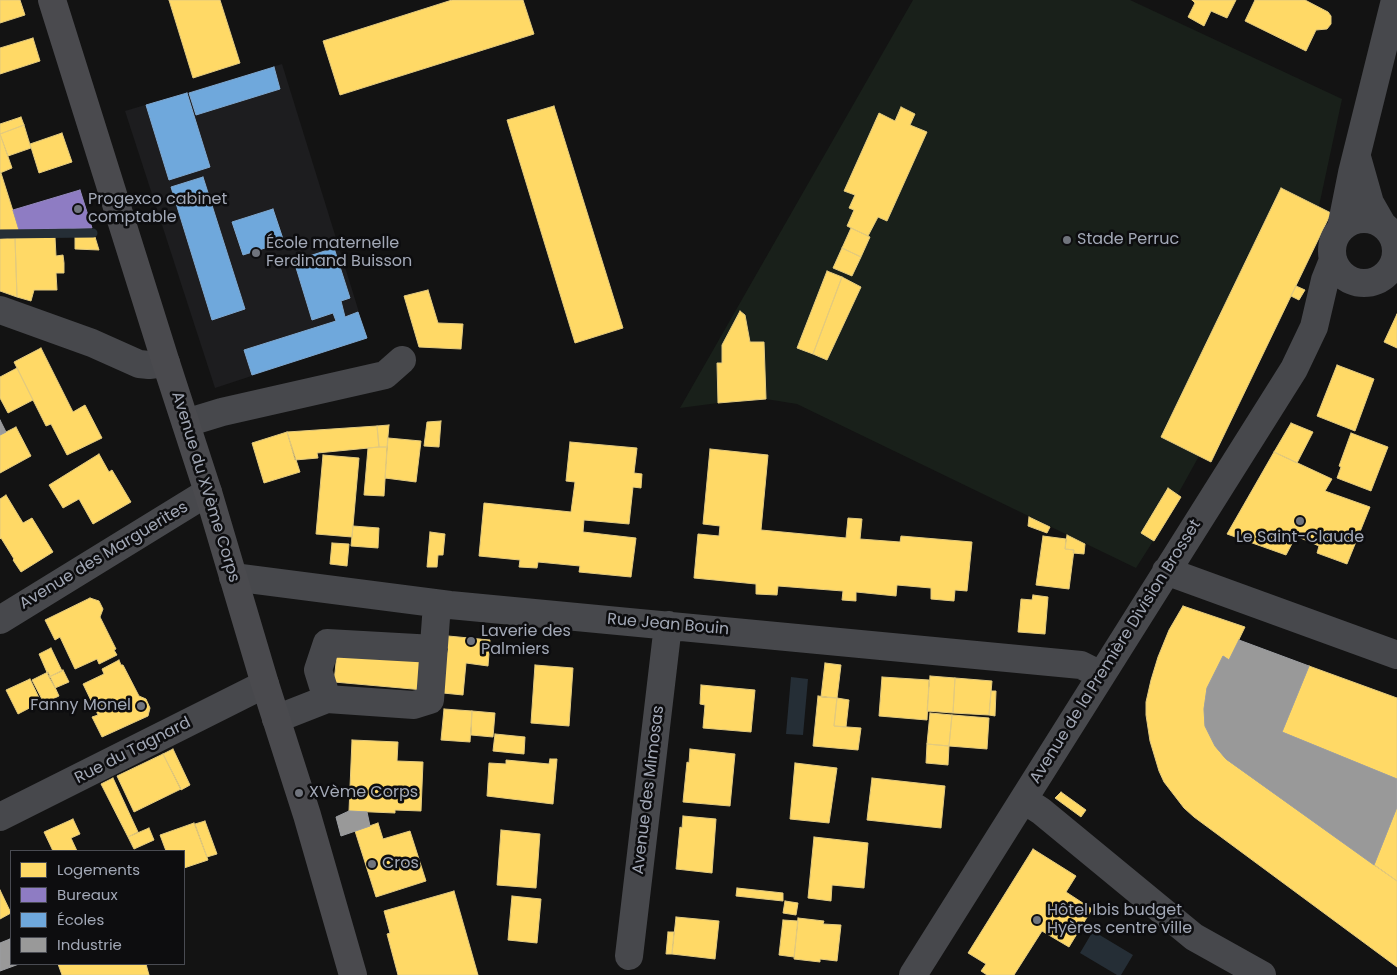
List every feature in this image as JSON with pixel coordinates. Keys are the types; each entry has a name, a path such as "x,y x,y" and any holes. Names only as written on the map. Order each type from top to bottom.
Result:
{"main road":[{"name":"Avenue du XVème Corps","path":"52,0 208,492 353,975"}],"street":[{"path":"1341,228 1395,0"},
{"path":"1357,155 1370,203 1391,233 1396,246 1394,264 1390,272 1381,279 1353,282 1344,277 1337,269 1331,248 1334,237 1348,223 1365,218 1374,220 1391,233"},
{"name":"Avenue de la Première Division Brosset","path":"919,971 1101,675 1294,369 1314,327 1325,280 1333,260"},
{"name":"Avenue de la Première Division Brosset","path":"1314,327 1347,295 1381,279"},
{"path":"0,310 92,343 139,364 166,363"},
{"path":"186,423 222,412 384,374 402,360"},
{"name":"Avenue des Marguerites","path":"0,620 208,492"},
{"path":"1166,571 1397,655"},
{"name":"Rue Jean Bouin","path":"233,577 437,604 1081,665 1101,675"},
{"path":"276,719 327,699 414,705 430,700 437,604"},
{"name":"Avenue des Mimosas","path":"629,956 668,625"},
{"path":"327,699 318,670 327,643 434,649"},
{"name":"Rue du Tagnard","path":"0,817 265,684"},
{"path":"1024,800 1041,811 1194,937 1262,975"}],"shaded area":[{"name":"Stade Perruc","path":"913,0 1130,0 1342,99 1319,206 1331,213 1296,285 1305,290 1299,300 1291,297 1211,462 1199,456 1178,494 1181,497 1136,568 797,404 766,399 680,408"},
{"name":"École maternelle Ferdinand Buisson","path":"282,64 367,338 215,388 125,111"},
{"path":"791,677 808,679 803,735 786,734"},
{"path":"1093,931 1133,955 1121,975 1117,975 1080,953"}],"building: Logements":[{"path":"0,0 20,0 25,15 0,23"},
{"path":"169,0 220,0 240,63 193,78"},
{"path":"452,0 523,0 534,34 340,95 323,41"},
{"path":"1192,0 1236,0 1227,18 1211,11 1204,26 1188,17 1195,3"},
{"path":"1255,0 1305,0 1328,12 1331,16 1331,24 1327,29 1316,30 1306,51 1245,21"},
{"path":"33,38 40,61 0,74 0,48"},
{"path":"554,106 623,328 575,343 507,120"},
{"path":"901,107 915,114 910,125 927,132 887,221 878,217 868,236 847,226 854,210 849,208 855,195 844,191 879,113 895,121"},
{"path":"21,117 24,125 0,134 0,124"},
{"path":"24,125 31,148 8,156 0,134"},
{"path":"62,133 72,162 39,173 30,144"},
{"path":"0,134 12,168 0,173"},
{"path":"1,173 19,230 0,230"},
{"path":"1281,188 1331,213 1211,462 1161,437"},
{"path":"851,228 870,237 861,257 842,248"},
{"path":"55,237 56,256 63,255 64,263 64,273 56,273 57,290 34,290 31,301 17,297 15,238"},
{"path":"75,237 95,237 99,250 75,249"},
{"path":"15,238 17,297 0,291 0,239"},
{"path":"842,248 861,257 852,276 833,268"},
{"path":"827,271 842,277 813,354 797,348"},
{"path":"842,277 861,287 827,360 813,354"},
{"path":"1296,286 1305,290 1299,300 1291,296"},
{"path":"428,290 438,323 463,324 461,349 419,347 404,296"},
{"path":"740,311 745,315 750,342 764,342 766,399 718,403 717,363 722,363 722,345"},
{"path":"1397,314 1397,348 1384,342"},
{"path":"41,348 73,412 85,405 102,438 67,455 51,424 46,426 14,362"},
{"path":"1337,365 1374,379 1355,431 1317,416"},
{"path":"17,368 33,400 8,413 0,398 0,377"},
{"path":"441,421 439,447 424,446 427,422"},
{"path":"1291,423 1313,432 1297,463 1274,452"},
{"path":"389,425 387,447 379,447 377,426"},
{"path":"377,426 379,447 317,453 318,458 295,460 287,432"},
{"path":"16,427 31,456 0,473 0,435"},
{"path":"287,432 300,472 264,483 252,443"},
{"path":"1351,433 1388,447 1371,491 1337,478 1341,467 1339,466"},
{"path":"388,438 421,441 416,482 385,478"},
{"path":"570,442 637,448 634,473 642,474 641,488 633,487 629,524 584,520 583,532 636,538 631,577 579,572 580,566 538,562 537,568 519,567 520,560 479,556 484,503 571,512 575,482 566,481"},
{"path":"387,447 384,496 364,495 368,448"},
{"path":"710,449 768,455 761,530 846,538 848,518 862,519 860,539 900,542 901,536 972,542 967,591 955,590 954,601 931,599 931,588 897,585 896,596 856,592 856,601 842,600 843,591 778,586 777,595 756,594 756,584 694,578 698,534 719,536 720,526 703,524"},
{"name":"Le Saint-Claude","path":"1274,452 1332,479 1325,491 1370,507 1347,564 1317,553 1319,546 1296,536 1286,555 1227,534"},
{"path":"99,454 109,472 112,470 131,502 93,524 79,499 63,508 49,485"},
{"path":"323,455 359,458 352,537 316,534"},
{"path":"1168,488 1181,497 1154,541 1141,533"},
{"path":"6,495 23,523 32,518 53,552 21,572 0,539 0,499"},
{"path":"1029,517 1050,527 1047,533 1028,526"},
{"path":"353,526 379,528 378,548 351,546"},
{"path":"430,532 445,534 443,555 438,555 437,567 427,567"},
{"path":"1067,535 1085,544 1084,554 1073,553 1074,550 1065,549"},
{"path":"1043,536 1066,539 1065,549 1074,550 1069,589 1036,585"},
{"path":"332,543 349,544 347,566 330,564"},
{"path":"1033,595 1048,597 1045,634 1018,632 1021,599 1032,600"},
{"path":"90,598 99,601 103,609 100,617 116,649 114,650 117,655 99,664 97,659 75,669 60,637 55,640 45,620"},
{"path":"1183,606 1245,627 1229,660 1223,656 1207,688 1204,709 1205,726 1215,746 1226,759 1397,881 1397,967 1194,817 1184,808 1164,782 1150,741 1146,702 1158,657 1169,630"},
{"path":"448,636 490,640 488,666 466,663 463,695 443,693"},
{"path":"51,648 62,671 49,677 39,654"},
{"path":"337,654 426,662 424,690 334,682"},
{"path":"119,660 139,696 146,699 150,708 148,716 102,737 92,717 98,715 83,684 104,674 102,669"},
{"path":"825,663 841,665 837,698 821,697"},
{"path":"535,665 573,668 569,726 531,723"},
{"path":"1309,666 1397,698 1397,779 1282,732"},
{"path":"63,670 69,682 55,688 49,677"},
{"path":"48,672 59,696 44,703 32,680"},
{"path":"930,676 955,678 953,713 927,711"},
{"path":"882,677 929,680 927,720 879,716"},
{"path":"955,678 992,681 989,715 953,713"},
{"path":"30,679 41,702 18,714 6,690"},
{"path":"701,685 755,690 751,732 703,728 705,705 700,704"},
{"path":"991,691 996,691 995,716 989,715"},
{"path":"818,696 837,698 834,726 861,728 858,750 813,746"},
{"path":"837,698 849,700 846,727 834,726"},
{"path":"444,709 472,711 470,742 441,740"},
{"path":"472,711 495,713 493,737 471,735"},
{"path":"930,713 952,715 949,746 927,744"},
{"path":"952,715 989,718 987,749 949,746"},
{"path":"495,734 525,737 524,754 493,751"},
{"path":"352,740 398,742 397,761 423,762 421,811 395,810 395,813 349,811"},
{"path":"927,744 949,746 948,765 926,763"},
{"path":"173,749 190,785 181,790 163,754"},
{"path":"690,749 735,754 730,806 683,802"},
{"path":"163,754 181,789 134,812 117,776"},
{"path":"550,759 557,759 553,804 487,796 489,763 506,764 506,760 549,764"},
{"path":"795,763 837,768 829,823 790,819"},
{"path":"113,778 138,832 128,837 101,784"},
{"path":"872,778 945,786 941,828 867,820"},
{"path":"1061,792 1086,810 1081,817 1055,798"},
{"path":"1397,807 1397,881 1374,865"},
{"path":"683,816 716,819 712,873 676,869 680,827 682,828"},
{"path":"73,819 80,834 71,838 77,850 53,850 44,832"},
{"path":"205,821 217,854 207,857 195,824"},
{"path":"194,823 208,860 185,868 185,850 166,850 160,835"},
{"path":"378,823 383,839 410,831 426,881 376,897 355,831"},
{"path":"149,828 154,840 134,849 128,837"},
{"path":"501,830 540,834 536,888 497,885"},
{"path":"814,837 868,843 864,888 832,885 831,901 808,898"},
{"name":"Hôtel Ibis budget Hyères centre ville","path":"1033,849 1076,876 1066,892 1092,909 1069,947 1042,931 1014,975 987,975 981,971 986,964 968,953"},
{"path":"737,888 783,893 783,901 736,896"},
{"path":"0,890 10,914 0,919"},
{"path":"454,891 478,975 398,975 387,934 390,933 384,911"},
{"path":"512,896 541,899 537,943 508,940"},
{"path":"785,901 798,903 796,915 783,913"},
{"path":"676,917 719,921 715,959 672,954"},
{"path":"798,918 824,921 823,924 841,925 837,961 820,959 820,962 794,959"},
{"path":"783,920 798,921 794,957 779,955"},
{"path":"668,932 674,932 672,954 666,954"},
{"path":"58,965 146,965 149,975 62,975"}],"building: Bureaux":[{"path":"80,190 92,228 19,230 13,210"}],"building: Écoles":[{"path":"274,67 280,89 196,115 189,93"},
{"path":"187,93 210,167 169,180 146,105"},
{"path":"203,177 245,309 212,320 171,187"},
{"path":"273,209 284,242 243,255 232,222"},
{"path":"334,248 350,298 341,301 345,317 358,312 367,338 252,375 244,350 336,321 333,313 312,320 294,261"}],"building: Industrie":[{"path":"0,420 6,432 0,435"},
{"path":"1239,640 1309,666 1282,732 1397,779 1397,807 1374,865 1226,759 1215,746 1205,726 1204,709 1207,688 1223,656 1229,660"},
{"path":"349,811 367,812 370,826 341,836 336,817"},
{"path":"10,939 10,965 16,965 0,971 0,943"}],"waterway":[{"path":"0,234 93,233"}],"place":[{"name":"Progexco cabinet comptable","path":"78,209"},
{"name":"Stade Perruc","path":"1067,240"},
{"name":"École maternelle Ferdinand Buisson","path":"256,253"},
{"name":"Le Saint-Claude","path":"1300,521"},
{"name":"Laverie des Palmiers","path":"471,641"},
{"name":"Fanny Monel","path":"141,706"},
{"name":"XVème Corps","path":"299,793"},
{"name":"Cros","path":"372,864"},
{"name":"Hôtel Ibis budget Hyères centre ville","path":"1037,920"}]}
